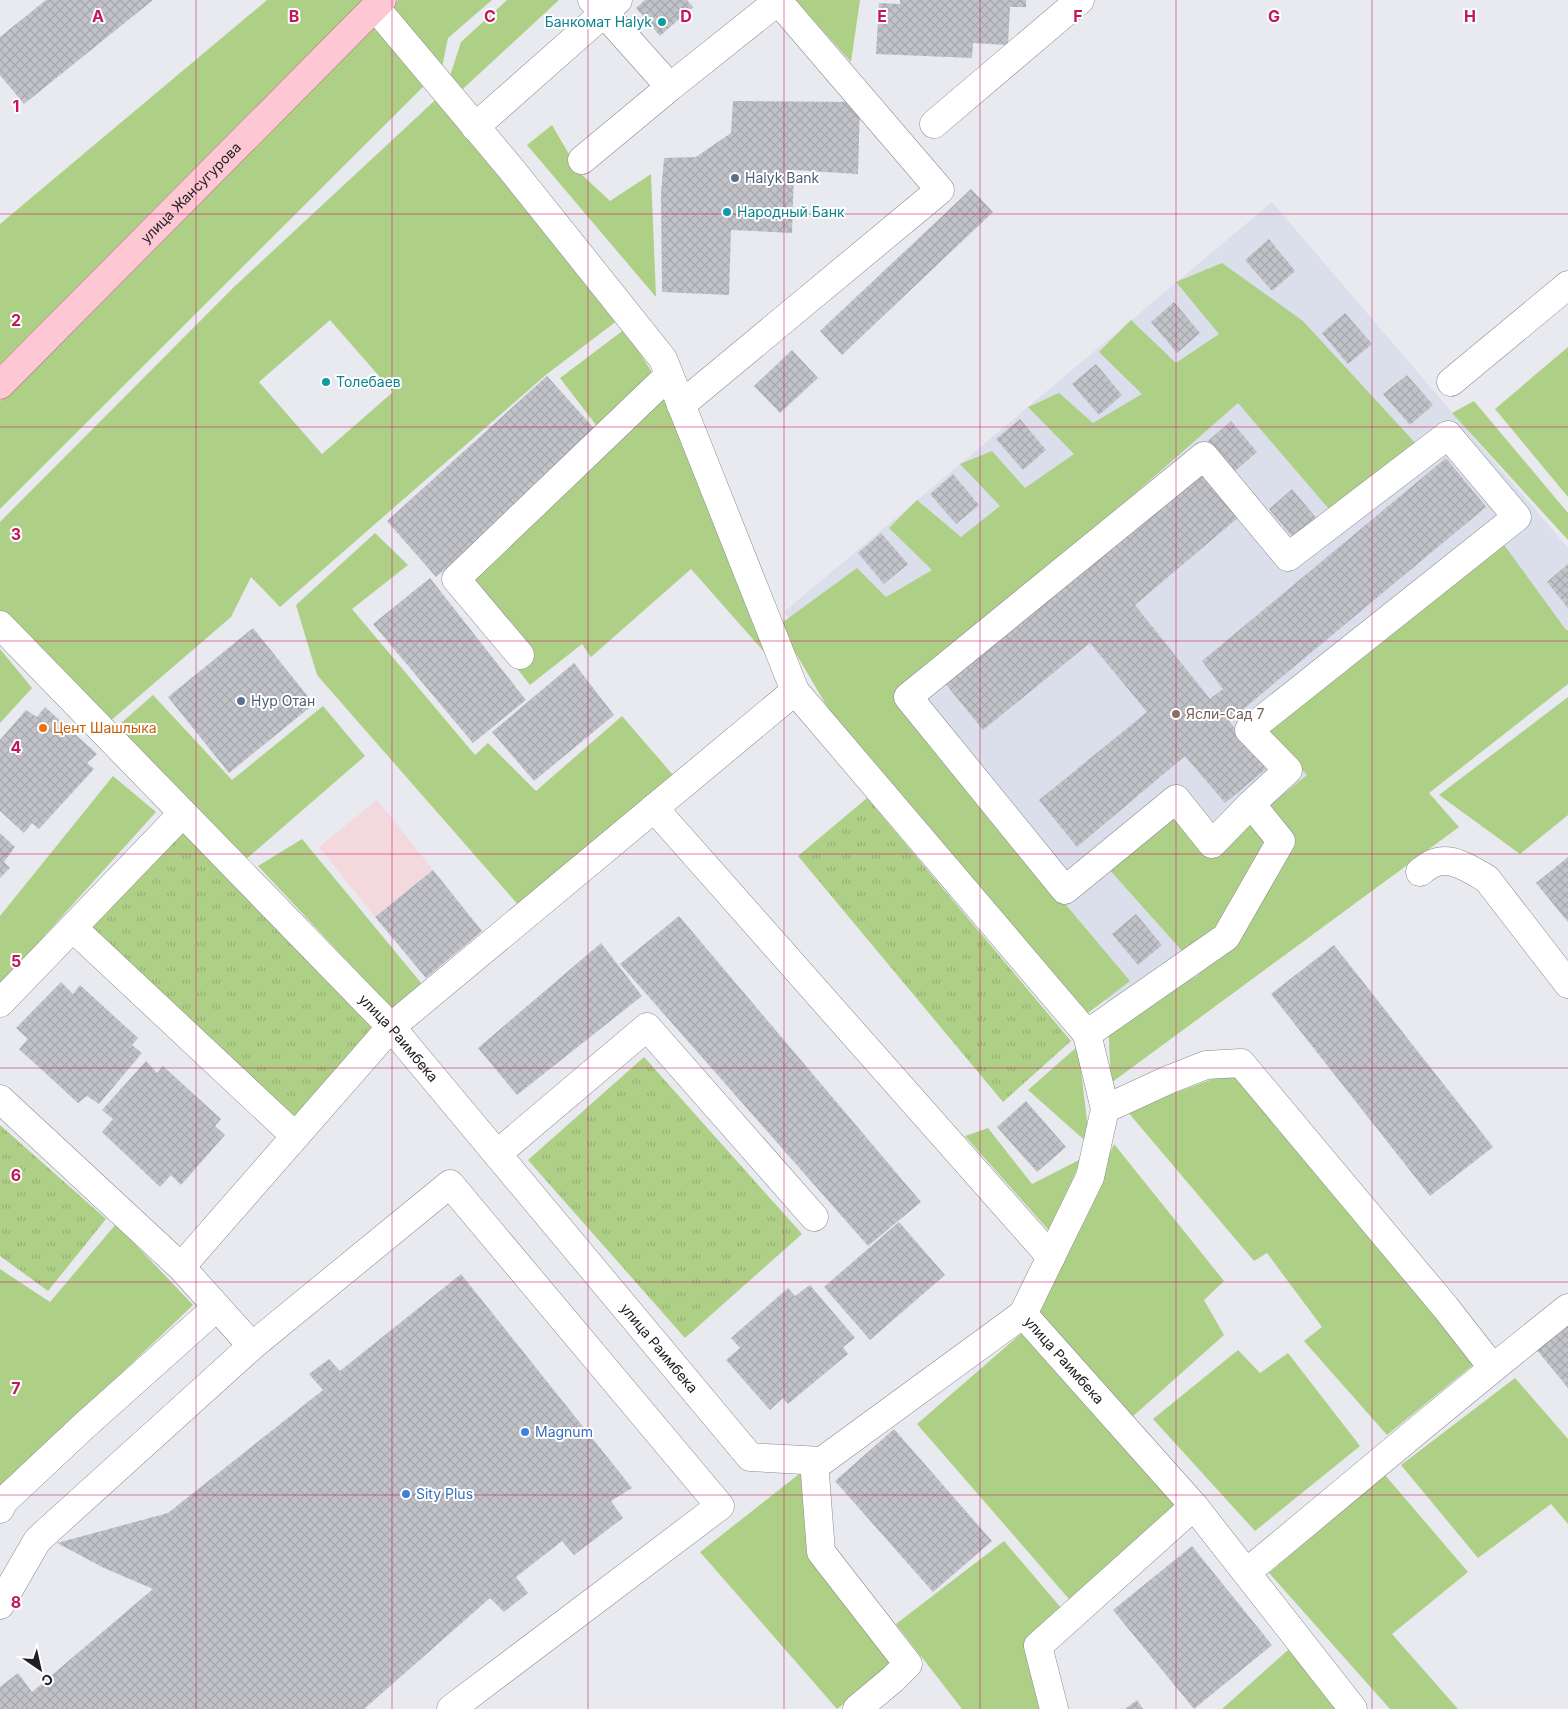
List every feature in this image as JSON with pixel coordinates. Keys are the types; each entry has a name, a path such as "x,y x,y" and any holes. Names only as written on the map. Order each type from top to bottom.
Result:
{"main road":[{"name":"улица Жансугурова","path":"0,385 378,4"}],"street":[{"path":"934,124 1080,0"},
{"path":"582,160 778,1 940,190 681,405"},
{"path":"378,4 663,359 795,691 1087,1034 1105,1109 1090,1177 1023,1314"},
{"path":"475,127 605,4 670,87"},
{"path":"1451,382 1568,286"},
{"path":"520,655 456,579 669,374"},
{"path":"1448,435 1517,517 1249,730 1288,770 1251,804 1212,844 1176,799 1066,890 908,697 1204,456 1288,557 1448,435"},
{"name":"улица Раимбека","path":"0,625 390,1027 750,1457 822,1461 1023,1314 1194,1506 1353,1709"},
{"path":"181,1267 390,1027 795,691"},
{"path":"1087,1034 1226,937 1281,841 1251,804"},
{"path":"654,808 1051,1257"},
{"path":"0,1003 183,813"},
{"path":"1420,872 1435,862 1450,861 1471,869 1487,879 1568,984"},
{"path":"73,928 295,1136"},
{"path":"497,1154 647,1027 814,1218"},
{"path":"1105,1109 1206,1065 1241,1063 1440,1300 1492,1367"},
{"path":"0,1099 181,1267 252,1346"},
{"path":"0,1606 37,1541 42,1536 252,1346 450,1184 720,1506 450,1709"},
{"path":"0,1509 4,1502 84,1426 218,1307"},
{"path":"1247,1572 1384,1460 1492,1367 1568,1308"},
{"path":"814,1460 821,1552 908,1664 857,1709"},
{"path":"1054,1709 1038,1646 1194,1506"}],"shaded area":[{"path":"1272,202 1568,548 1568,677 1137,1038 784,612"},
{"path":"377,800 433,870 375,917 319,847"}],"green space":[{"path":"267,0 369,0 0,379 0,224"},
{"path":"398,0 492,0 448,38 442,68 0,509 0,401"},
{"path":"507,0 559,0 452,99 626,314 547,374 280,607 251,577 231,617 101,729 0,625 0,522 234,287 445,91 461,42","holes":["330,320 393,392 322,454 259,382"]},
{"path":"795,0 860,0 851,62"},
{"path":"552,125 580,173 610,201 651,174 656,297 527,145"},
{"path":"1222,263 1303,321 1418,446 1334,515 1238,403 896,703 1130,981 1088,1013 838,725 779,625 857,568 886,597 932,570 889,528 917,500 961,537 1000,506 960,464 992,451 1025,488 1074,454 1028,407 1059,393 1093,423 1142,394 1099,352 1131,320 1176,363 1219,334 1176,282"},
{"path":"625,329 666,395 774,663 691,569 591,657 582,644 530,685 447,579 609,442 560,378"},
{"path":"1568,347 1568,497 1495,409"},
{"path":"1474,401 1568,513 1568,540 1452,413"},
{"path":"375,533 408,565 352,609 475,755 488,743 536,791 622,716 673,775 520,907 317,675 296,605"},
{"path":"1502,542 1566,630 1568,630 1568,684 1429,793 1459,827 1111,1083 1108,1019 1197,976 1238,932 1292,847 1265,809 1307,775 1266,731"},
{"path":"0,649 32,688 0,723"},
{"path":"153,695 232,780 323,706 365,756 245,860 112,731"},
{"path":"1568,697 1568,815 1520,854 1439,795"},
{"path":"113,776 156,812 0,985 0,916"},
{"path":"867,798 1071,1041 1003,1102 798,856"},
{"path":"183,813 391,1027 295,1136 73,928"},
{"path":"1177,813 1210,857 1256,821 1271,842 1217,930 1183,952 1108,868"},
{"path":"302,839 422,984 393,1010 258,866"},
{"path":"1078,1046 1090,1145 1028,1090"},
{"path":"644,1057 802,1234 685,1338 528,1160"},
{"path":"1242,1068 1478,1361 1387,1435 1304,1341 1322,1327 1267,1253 1254,1261 1127,1111"},
{"path":"0,1125 106,1219 48,1291 0,1256"},
{"path":"988,1128 1032,1184 1081,1159 1051,1233 965,1136"},
{"path":"1114,1144 1224,1281 1204,1300 1224,1335 1131,1418 1039,1314"},
{"path":"116,1224 193,1305 0,1489 0,1269 50,1302"},
{"path":"1024,1331 1176,1505 1069,1599 917,1424"},
{"path":"1238,1350 1260,1373 1288,1353 1360,1446 1255,1531 1153,1419"},
{"path":"1515,1378 1568,1439 1568,1524 1551,1504 1478,1558 1401,1465"},
{"path":"803,1471 808,1552 894,1664 837,1709 700,1552"},
{"path":"1385,1475 1468,1572 1392,1634 1458,1709 1390,1709 1269,1573"},
{"path":"1004,1541 1062,1609 1032,1643 1042,1709 962,1709 896,1624"},
{"path":"1298,1641 1360,1709 1222,1709"}],"building":[{"path":"46,0 153,0 24,104 0,75 0,37"},
{"name":"Банкомат Halyk","path":"645,0 687,0 693,7 660,36 636,8"},
{"path":"900,0 1026,0 1026,7 1010,7 1008,45 973,43 972,58 876,54 879,3 900,4"},
{"name":"Народный Банк","path":"733,101 860,102 858,174 794,170 792,233 731,230 729,295 662,292 661,194 664,158 696,157 731,133"},
{"path":"971,189 993,212 842,355 820,331"},
{"path":"1269,239 1295,271 1272,291 1245,260"},
{"path":"1174,302 1200,333 1177,353 1151,322"},
{"path":"1345,313 1372,344 1348,364 1322,333"},
{"path":"792,350 818,378 780,413 754,386"},
{"path":"1096,364 1122,395 1099,415 1072,384"},
{"path":"1407,375 1433,405 1410,425 1383,394"},
{"path":"547,376 600,435 436,577 387,521"},
{"path":"1020,419 1046,450 1023,470 996,439"},
{"path":"1231,421 1257,452 1234,472 1208,441"},
{"path":"1446,458 1486,507 1229,721 1266,769 1225,803 1185,756 1077,847 1039,800 1147,712 1090,643 983,730 944,682 1203,470 1240,516 1135,605 1210,699 1223,689 1202,661"},
{"path":"953,474 979,505 956,524 930,494"},
{"path":"1292,489 1318,520 1295,540 1269,509"},
{"path":"881,533 908,564 884,584 858,553"},
{"path":"1568,564 1568,608 1547,582"},
{"path":"430,578 526,700 473,743 373,624"},
{"name":"Нур Отан","path":"253,628 314,704 229,773 168,697"},
{"path":"574,663 614,715 534,781 492,732"},
{"path":"45,707 97,754 87,763 94,769 39,829 32,823 24,833 0,811 0,740 26,710 37,717"},
{"path":"0,833 15,847 4,862 10,868 0,878"},
{"path":"1568,857 1568,922 1536,883"},
{"path":"433,870 482,931 426,978 375,917"},
{"path":"1136,914 1162,945 1138,965 1112,934"},
{"path":"679,916 921,1202 868,1246 620,964"},
{"path":"601,943 642,996 517,1095 478,1048"},
{"path":"1334,945 1493,1147 1430,1196 1271,994"},
{"path":"61,982 73,994 80,985 138,1038 132,1045 142,1053 99,1104 87,1096 78,1103 19,1049 28,1039 16,1028"},
{"path":"146,1061 157,1073 163,1066 221,1119 215,1126 225,1135 181,1185 171,1175 160,1187 102,1132 113,1119 102,1110"},
{"path":"1026,1101 1066,1147 1037,1172 997,1127"},
{"path":"899,1222 945,1275 870,1340 824,1287"},
{"name":"Sity Plus","path":"461,1274 632,1488 611,1501 623,1518 574,1555 562,1541 516,1577 528,1593 504,1612 490,1598 364,1709 0,1709 0,1687 18,1673 32,1692 153,1589 104,1568 57,1543 168,1513 323,1390 309,1374 329,1359 340,1371"},
{"path":"810,1285 855,1338 843,1347 848,1354 788,1404 783,1398 770,1410 726,1360 740,1348 731,1338 788,1288 795,1296"},
{"path":"1568,1324 1568,1388 1536,1349"},
{"path":"894,1429 992,1541 933,1592 835,1481"},
{"path":"1192,1546 1272,1645 1194,1709 1113,1610"},
{"path":"1137,1700 1143,1709 1125,1709"}],"place":[{"name":"Банкомат Halyk","path":"662,22"},
{"name":"Halyk Bank","path":"735,178"},
{"name":"Народный Банк","path":"727,212"},
{"name":"Толебаев","path":"326,382"},
{"name":"Нур Отан","path":"241,701"},
{"name":"Ясли-Сад 7","path":"1176,714"},
{"name":"Цент Шашлыка","path":"43,728"},
{"name":"Magnum","path":"525,1432"},
{"name":"Sity Plus","path":"406,1494"}]}
